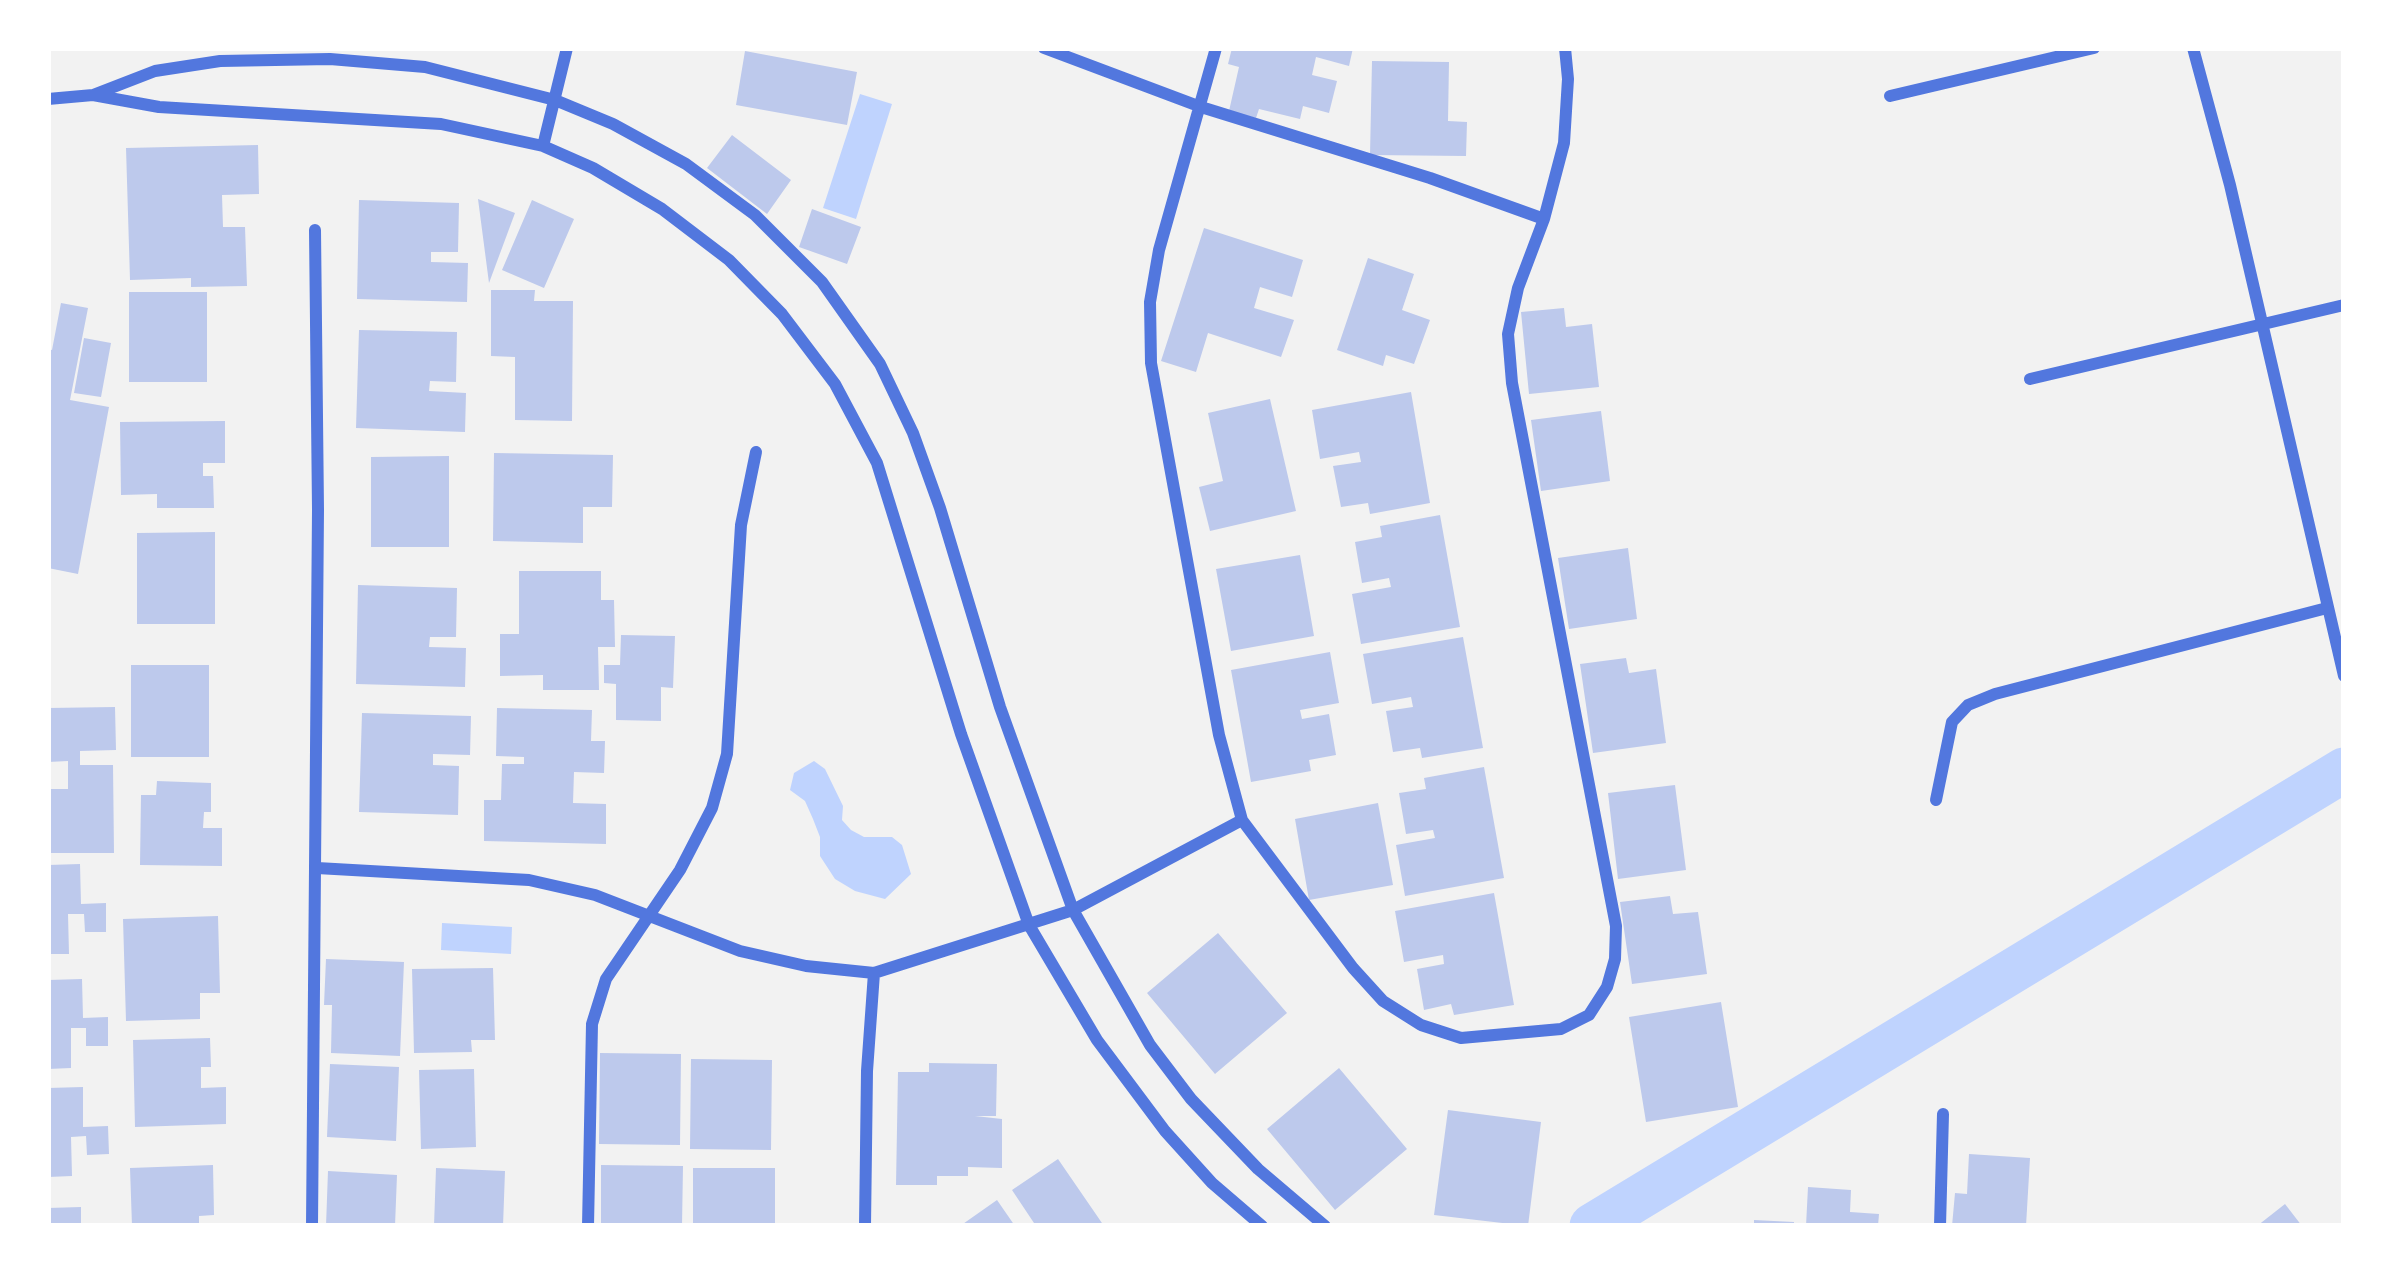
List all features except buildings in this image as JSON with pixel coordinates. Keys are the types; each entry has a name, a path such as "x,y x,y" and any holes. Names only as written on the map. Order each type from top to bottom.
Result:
{"street":[{"path":"543,146 567,48"},
{"path":"1044,48 1202,107 1544,219"},
{"path":"1216,48 1159,250 1150,302 1151,363 1219,735 1242,820 1353,968 1383,1001 1421,1025 1461,1038 1561,1029 1589,1015 1607,987 1615,959 1616,926 1512,383 1508,334 1564,143 1565,48"},
{"path":"1890,96 2094,48"},
{"path":"2193,48 2344,676"},
{"path":"93,95 155,71 220,61 330,58 425,67 555,100 614,124 686,164 755,214 822,282 880,364 913,433 1000,707 1072,910 1150,1045 1191,1099 1258,1169 1325,1226"},
{"path":"48,99 93,95 159,107 441,124 543,146 662,209 729,260 782,314 835,384 877,463 961,734 1029,925 1097,1040 1165,1131 1212,1183 1262,1226"},
{"path":"312,1226 315,230"},
{"path":"2030,379 2344,305"},
{"path":"588,1226 592,1024 606,980 680,870 712,808 727,754 741,525 755,452"},
{"path":"1936,800 1952,722 1968,705 2327,608"},
{"path":"316,868 530,880 595,895 740,951 806,966 874,973 1072,910 1242,820"},
{"path":"865,1226 874,973"},
{"path":"1940,1226 1943,1114"}],"water":[{"path":"860,94 892,104 856,219 823,208"},
{"path":"814,761 825,769 843,806 842,820 851,830 864,837 892,837 902,845 911,874 885,899 855,891 835,879 820,856 820,837 805,801 790,790 794,773"},
{"path":"442,923 512,927 511,954 441,950"}],"waterway":[{"path":"1592,1226 2344,770"}]}
